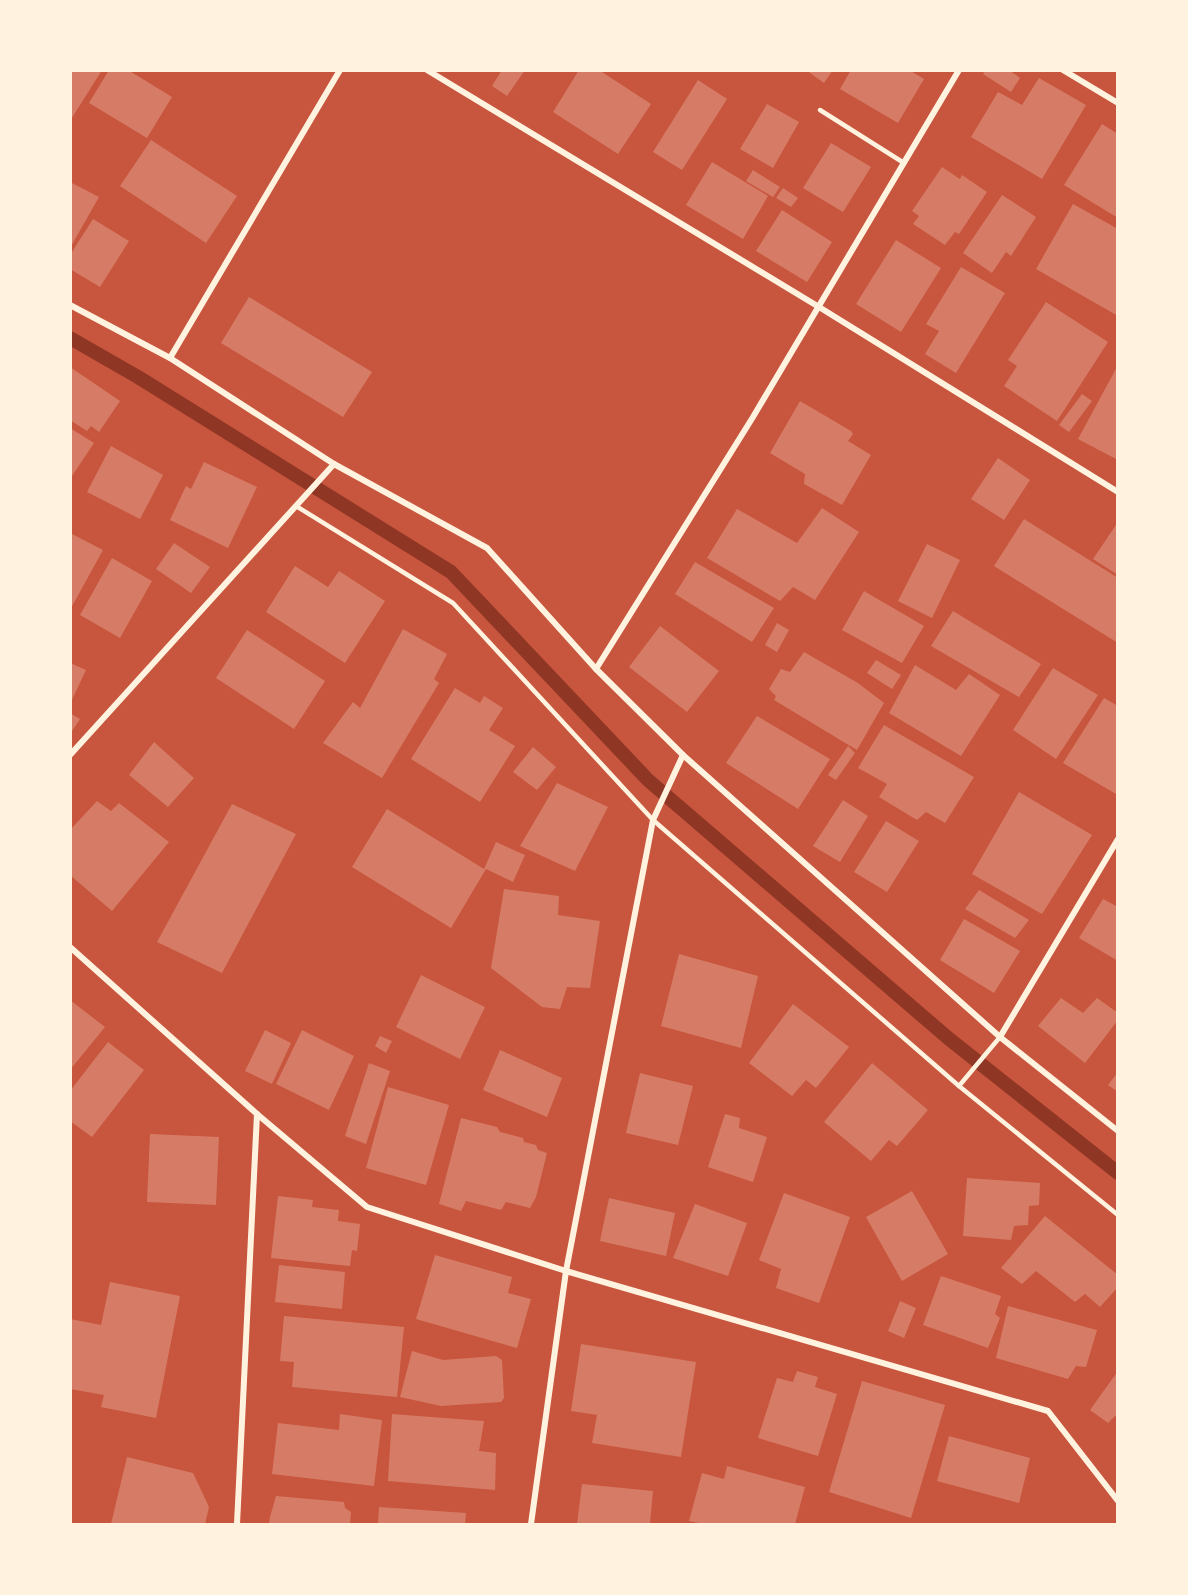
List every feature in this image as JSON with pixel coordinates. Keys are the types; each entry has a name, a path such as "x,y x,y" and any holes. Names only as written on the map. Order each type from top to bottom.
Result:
{"street":[{"path":"170,358 340,70"},
{"path":"427,70 819,307 1118,492"},
{"path":"596,669 741,437 959,70"},
{"path":"1063,70 1118,103"},
{"path":"70,305 170,358 334,464 487,548 596,669 682,755 1000,1037 1118,1131"},
{"path":"70,755 334,464"},
{"path":"531,1524 566,1271 653,820 682,755"},
{"path":"1000,1037 1118,839"},
{"path":"70,948 257,1114 367,1207 566,1271 1048,1411 1118,1501"},
{"path":"237,1524 257,1114"}],"lane":[{"path":"820,110 904,163"},
{"path":"296,506 453,603 653,820 959,1086 1118,1215"},
{"path":"959,1086 1000,1037"}],"building":[{"path":"70,70 102,70 70,121"},
{"path":"109,70 128,70 172,97 147,138 89,103"},
{"path":"502,70 525,70 507,96 492,86"},
{"path":"579,70 599,70 651,104 618,154 553,112"},
{"path":"806,70 833,70 824,83"},
{"path":"851,70 909,70 924,79 898,123 840,89"},
{"path":"985,70 1009,70 1020,78 1011,92 983,74"},
{"path":"1039,78 1086,105 1042,179 971,137 998,92 1022,105"},
{"path":"698,80 727,99 682,170 653,152"},
{"path":"767,104 799,122 773,168 740,149"},
{"path":"1102,124 1118,134 1118,218 1064,185"},
{"path":"151,140 237,196 206,243 120,186"},
{"path":"831,143 871,167 843,212 803,188"},
{"path":"712,162 768,196 743,239 686,205"},
{"path":"942,167 960,179 962,175 987,192 959,234 955,232 945,245 913,224 919,216 912,211"},
{"path":"753,170 780,187 773,197 746,181"},
{"path":"70,182 99,197 70,248"},
{"path":"783,188 798,198 791,207 776,198"},
{"path":"1002,195 1036,217 1011,256 1006,252 992,273 963,253"},
{"path":"1073,204 1118,229 1118,316 1036,269"},
{"path":"782,210 832,242 807,282 756,251"},
{"path":"93,219 129,241 100,287 70,269 70,255"},
{"path":"896,240 941,268 901,332 856,304"},
{"path":"961,267 1005,293 956,373 925,354 939,331 926,324"},
{"path":"249,297 372,372 343,417 221,343"},
{"path":"1046,302 1108,342 1057,421 1004,386 1017,366 1008,360"},
{"path":"1118,365 1118,460 1078,439"},
{"path":"70,367 120,401 99,432 91,426 87,431 70,420"},
{"path":"1082,394 1092,401 1069,432 1059,425"},
{"path":"800,401 851,431 853,434 848,441 871,455 842,505 804,484 805,474 770,453"},
{"path":"70,428 94,443 70,479"},
{"path":"111,446 163,475 140,519 87,492"},
{"path":"998,458 1030,480 1004,520 971,499"},
{"path":"204,462 257,487 228,548 170,520 186,486 191,489"},
{"path":"822,508 859,532 815,600 793,587 780,601 707,558 737,509 797,543"},
{"path":"1024,519 1118,578 1118,643 994,566"},
{"path":"1118,522 1118,575 1093,559"},
{"path":"70,533 103,550 70,610"},
{"path":"174,543 210,567 191,593 156,569"},
{"path":"927,544 960,560 932,618 898,601"},
{"path":"112,558 152,581 120,638 80,615"},
{"path":"695,562 774,608 752,642 675,594"},
{"path":"295,566 328,587 339,571 385,601 345,663 266,612"},
{"path":"864,591 924,626 902,663 842,630"},
{"path":"953,611 1041,664 1019,697 931,646"},
{"path":"777,623 789,630 777,652 765,645"},
{"path":"660,626 719,671 687,712 629,667"},
{"path":"403,629 447,654 434,679 439,683 382,778 323,743 353,702 360,708"},
{"path":"247,630 325,681 294,729 216,678"},
{"path":"804,652 858,683 884,703 857,750 774,700 776,696 769,689 781,669 790,672"},
{"path":"876,660 901,675 892,689 867,673"},
{"path":"70,663 86,670 70,704"},
{"path":"915,665 956,690 969,674 1000,695 961,756 889,713"},
{"path":"1053,668 1098,695 1056,759 1013,730"},
{"path":"455,688 480,703 484,696 503,708 489,730 515,746 480,802 411,759"},
{"path":"1104,698 1118,706 1118,792 1116,794 1063,763"},
{"path":"70,713 80,719 70,734"},
{"path":"757,716 830,759 798,809 726,763"},
{"path":"884,725 974,777 945,823 926,812 917,820 879,797 887,784 858,768"},
{"path":"154,742 194,778 168,807 129,775"},
{"path":"848,746 855,753 836,780 828,775"},
{"path":"533,747 556,767 537,790 513,772"},
{"path":"557,783 608,807 575,871 520,846"},
{"path":"1019,792 1092,835 1042,914 972,874"},
{"path":"843,800 868,816 840,862 813,846"},
{"path":"97,801 111,811 119,803 169,842 112,911 70,875 70,830"},
{"path":"232,804 296,834 222,973 157,942"},
{"path":"387,809 484,869 496,842 525,855 513,882 486,869 451,928 352,867"},
{"path":"886,821 919,841 887,892 854,872"},
{"path":"504,889 559,896 558,915 600,921 590,988 567,987 560,1009 542,1007 491,968"},
{"path":"979,890 1029,920 1015,938 965,909"},
{"path":"1103,899 1118,907 1118,961 1079,938"},
{"path":"964,919 1020,951 994,993 940,960"},
{"path":"679,954 758,976 741,1048 661,1026"},
{"path":"421,975 485,1007 460,1059 396,1027"},
{"path":"1061,998 1083,1013 1097,998 1118,1013 1118,1020 1085,1063 1038,1026"},
{"path":"70,1000 105,1027 70,1070"},
{"path":"793,1004 849,1047 816,1088 806,1080 792,1096 749,1063"},
{"path":"265,1030 291,1043 272,1084 245,1071"},
{"path":"302,1030 354,1056 329,1110 276,1084"},
{"path":"380,1036 392,1041 386,1053 375,1046"},
{"path":"108,1042 144,1070 92,1137 70,1121 70,1091"},
{"path":"500,1050 562,1078 547,1117 483,1090"},
{"path":"369,1063 390,1071 366,1144 345,1136"},
{"path":"872,1063 928,1110 897,1146 889,1140 871,1161 824,1122"},
{"path":"1118,1072 1118,1092 1108,1085"},
{"path":"640,1073 693,1086 678,1145 626,1133"},
{"path":"388,1087 449,1105 426,1185 366,1168"},
{"path":"725,1114 740,1118 739,1128 767,1137 753,1182 708,1167"},
{"path":"461,1118 497,1127 500,1132 523,1138 524,1142 536,1145 538,1150 547,1153 536,1197 530,1208 506,1202 501,1210 466,1201 461,1211 439,1204"},
{"path":"150,1134 219,1137 216,1205 147,1202"},
{"path":"967,1178 1040,1183 1039,1205 1029,1206 1028,1225 1014,1226 1011,1240 963,1236"},
{"path":"912,1191 948,1254 902,1281 866,1217"},
{"path":"784,1193 850,1217 819,1303 776,1288 781,1269 759,1260"},
{"path":"278,1196 313,1200 312,1207 339,1210 338,1221 360,1224 357,1251 352,1250 350,1266 271,1258"},
{"path":"609,1198 675,1213 666,1256 600,1241"},
{"path":"695,1204 747,1223 728,1276 673,1258"},
{"path":"1045,1216 1118,1275 1118,1287 1100,1307 1085,1294 1075,1302 1036,1271 1022,1284 1001,1268"},
{"path":"435,1255 512,1277 508,1293 531,1299 517,1348 416,1319"},
{"path":"279,1265 345,1272 342,1309 275,1302"},
{"path":"941,1276 1001,1296 995,1314 1000,1318 988,1348 923,1325"},
{"path":"110,1282 180,1296 156,1418 101,1407 104,1395 70,1389 70,1319 101,1325"},
{"path":"900,1301 916,1308 904,1338 888,1331"},
{"path":"1008,1306 1097,1330 1086,1367 1076,1366 1068,1379 996,1358"},
{"path":"284,1316 404,1327 397,1397 292,1387 294,1362 280,1361"},
{"path":"581,1344 696,1362 681,1457 592,1443 597,1415 571,1411"},
{"path":"412,1351 443,1360 496,1356 502,1360 504,1398 501,1402 441,1406 400,1397"},
{"path":"797,1371 818,1377 815,1387 837,1394 818,1456 758,1438 777,1378 793,1382"},
{"path":"1118,1371 1118,1418 1115,1416 1108,1423 1090,1410"},
{"path":"862,1381 945,1405 911,1518 829,1492"},
{"path":"340,1414 382,1420 374,1486 272,1474 278,1423 339,1430"},
{"path":"392,1414 484,1421 479,1451 496,1453 495,1490 388,1481"},
{"path":"949,1436 1030,1458 1019,1503 937,1481"},
{"path":"127,1457 193,1473 209,1507 205,1524 111,1524"},
{"path":"727,1466 805,1487 795,1524 704,1524 689,1521 702,1473 724,1479"},
{"path":"582,1484 653,1491 650,1524 577,1524"},
{"path":"276,1496 344,1502 345,1508 351,1512 350,1524 269,1524"},
{"path":"379,1507 466,1513 465,1524 378,1524"}],"waterway":[{"path":"70,338 138,377 451,572 648,780 948,1038 1118,1173"}]}
